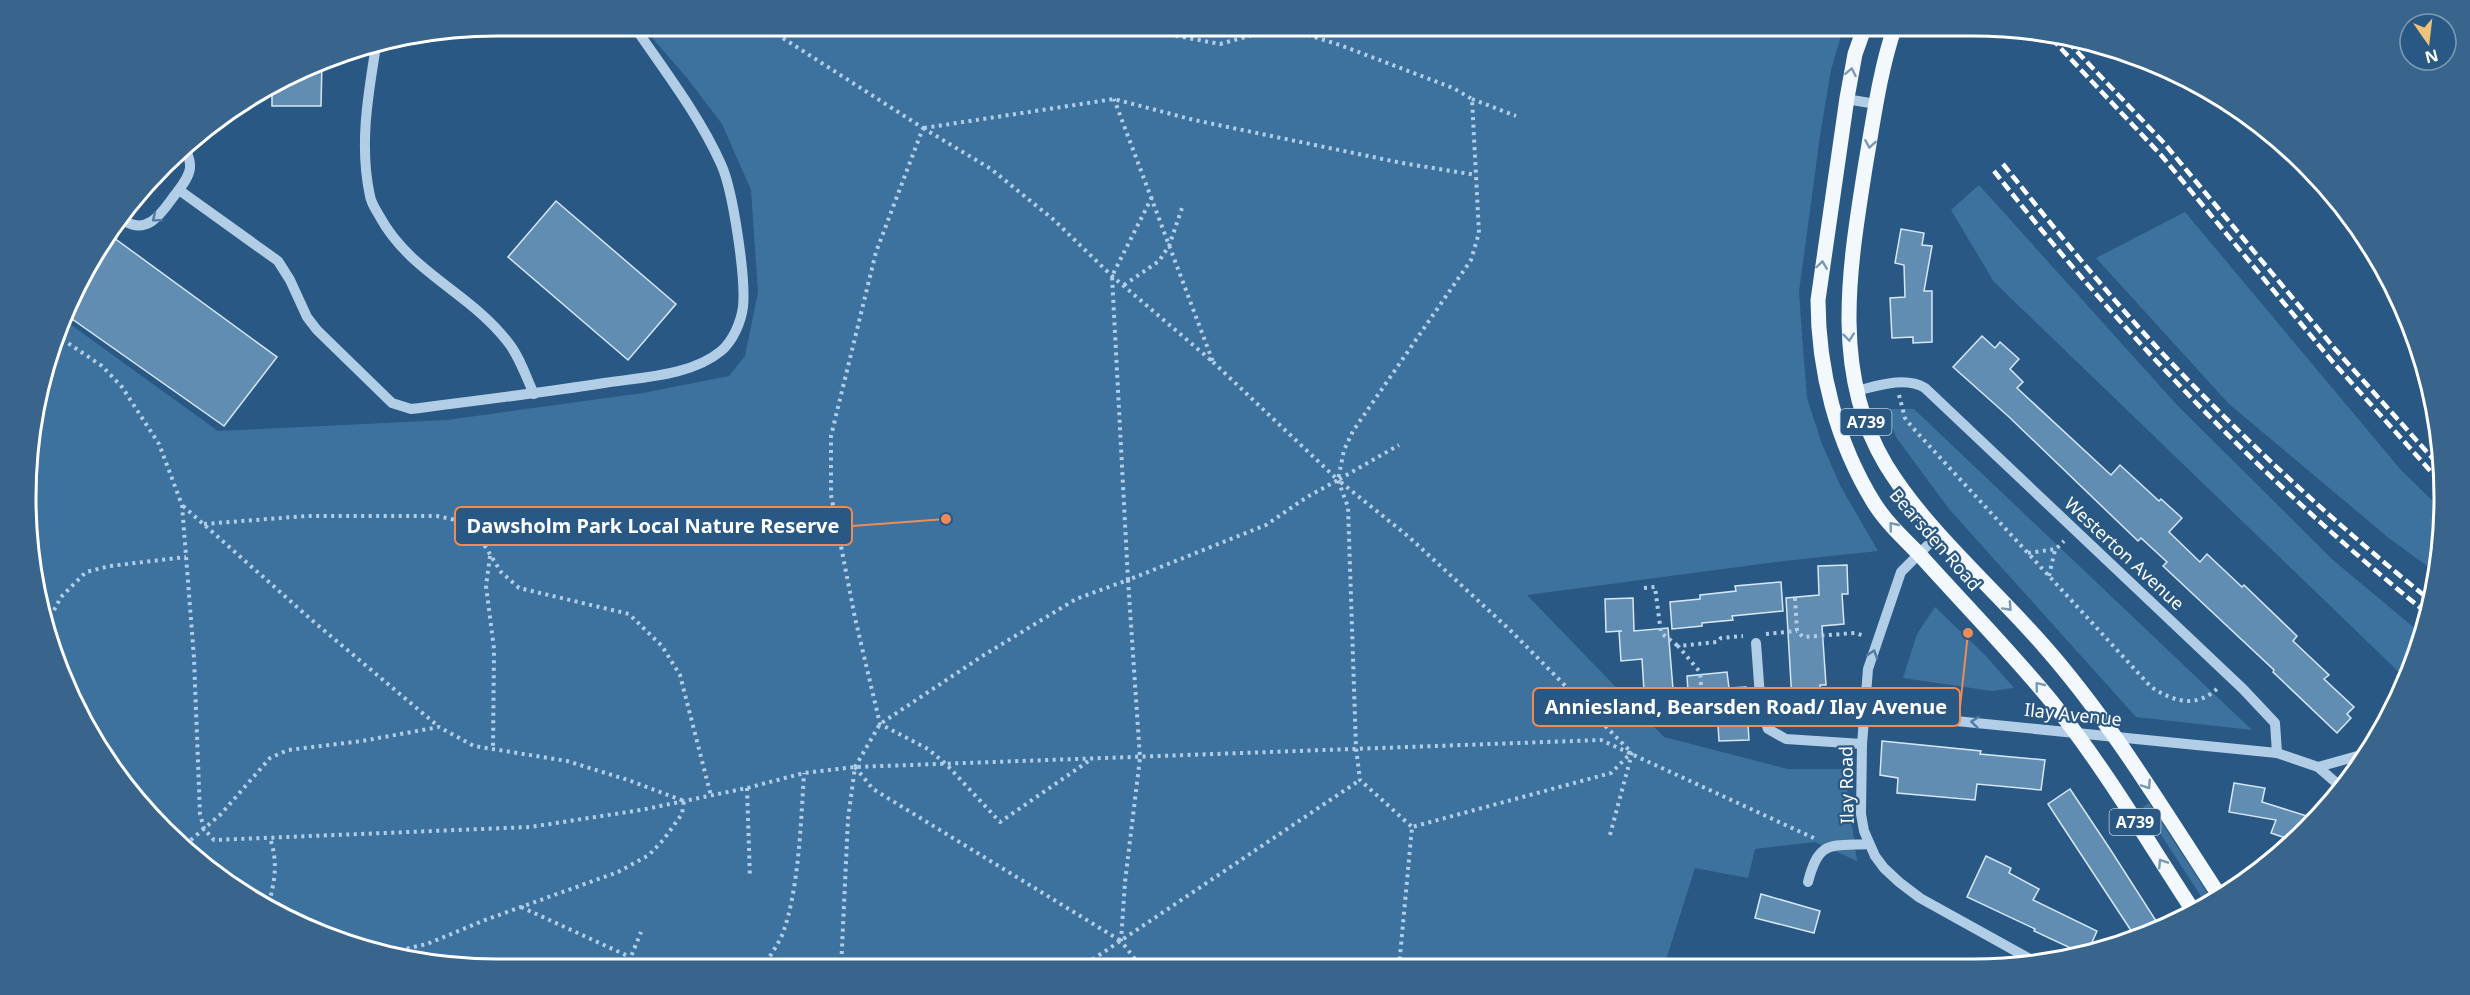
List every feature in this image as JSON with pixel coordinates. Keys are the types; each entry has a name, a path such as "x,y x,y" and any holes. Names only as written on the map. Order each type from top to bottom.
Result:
{"main road":[{"name":"Bearsden Road","path":"1861,36 1855,54 1846,99 1818,300 1818,332 1823,366 1841,437 1875,504 2018,662 2075,732 2189,905"},
{"name":"Bearsden Road","path":"1892,36 1886,52 1876,104 1855,232 1849,289 1848,326 1856,392 1866,422 1885,463 1903,490 1939,534 2044,646 2115,736 2215,889"}],"street":[{"path":"179,190 278,261 290,280 307,317 317,330 392,403 411,409 534,394 678,371 704,362 722,350 736,332 743,308 743,285 732,204 721,164 685,102 641,36"},
{"path":"375,53 365,115 370,199 388,233 404,251 484,317 508,341 534,394"},
{"path":"1846,99 1876,104"},
{"path":"128,222 137,226 158,219 179,190 190,167 187,156"},
{"name":"Westerton Avenue","path":"1856,392 1911,382 1925,388 2230,676 2275,723 2277,753"},
{"name":"Ilay Road","path":"1939,534 1901,573 1868,669 1862,744 1861,814 1869,844 1884,868 1920,898 2024,956"},
{"path":"1756,639 1761,710 1768,729 1786,739 1862,744"},
{"path":"1685,699 1717,698 1718,718 1748,717 1761,710"},
{"name":"Ilay Avenue","path":"1865,711 2277,753"},
{"path":"2277,753 2318,767 2335,782"},
{"path":"2318,767 2354,757"},
{"path":"1808,882 1814,860 1830,846 1869,844"}],"path":[{"path":"780,36 991,169 1054,220 1112,276 1213,362 1338,480 1409,537 1485,607 1632,752"},
{"path":"1177,36 1220,44 1247,36"},
{"path":"1312,36 1453,88 1472,99 1516,116"},
{"path":"923,128 1114,99 1194,120 1402,163 1476,175"},
{"path":"1114,99 1213,362"},
{"path":"1412,827 1360,780 1356,748 1348,507 1338,480 1344,450 1353,431 1471,260 1479,233 1472,99"},
{"path":"923,128 876,252 831,436 831,495 855,618 880,724 928,749 947,765 1000,822 1093,758"},
{"path":"1121,941 1125,882 1140,758 1112,276 1152,197"},
{"path":"1124,285 1159,261 1169,246 1182,208"},
{"path":"64,340 102,366 122,387 159,444 182,505 194,658 200,814 204,829 214,840 530,827 641,810 747,788 804,773 855,767 1601,740 1632,752 1830,846"},
{"path":"1897,383 1901,407 1912,427 2151,687 2166,696 2183,701 2201,700 2209,696 2230,676"},
{"path":"841,959 848,819 855,767 880,724 984,655 1076,598 1128,580 1266,525 1307,497 1399,445"},
{"path":"182,505 314,622 439,727 474,746 567,761 684,801"},
{"path":"204,524 306,516 437,516 465,522 480,538 501,572 519,588 629,614 662,646 680,675 711,796"},
{"path":"2049,576 2056,549 2075,529"},
{"path":"2028,553 2056,549"},
{"path":"490,555 486,586 494,650 493,749"},
{"path":"51,615 61,597 86,572 110,566 186,557"},
{"path":"1644,588 1655,587 1661,633 1678,646 1700,672"},
{"path":"1795,598 1797,631 1803,636 1855,633 1865,636"},
{"path":"1756,639 1797,631"},
{"path":"1678,646 1717,642 1721,638 1744,636"},
{"path":"190,841 221,814 270,758 288,750 362,741 439,727"},
{"path":"1412,827 1611,773 1632,752"},
{"path":"1610,836 1632,752"},
{"path":"855,767 873,789 1121,941 1135,959"},
{"path":"768,959 782,934 789,910 798,852 804,773"},
{"path":"1094,959 1360,780"},
{"path":"747,788 750,878"},
{"path":"404,949 427,944 618,872 649,855 664,839 681,814 684,801"},
{"path":"1400,959 1412,827"},
{"path":"270,838 275,853 276,875 270,899"},
{"path":"521,907 630,957 641,932"}],"shaded area":[{"path":"651,36 1841,36 1831,70 1820,136 1799,292 1807,398 1822,444 1841,487 1878,551 1527,595 1664,737 1788,769 1842,769 1845,775 1857,861 1815,842 1755,849 1748,878 1695,868 1666,959 467,958 407,950 349,935 293,911 241,881 217,864 171,824 131,778 114,754 84,702 60,646 40,558 36,498 37,467 45,407 60,349 70,324 218,431 447,420 643,393 729,376 745,356 758,292 751,190 722,124"},
{"path":"1979,185 2177,405 2333,560 2415,628 2400,673 1994,282 1951,210"},
{"path":"2185,212 2401,470 2434,502 2429,567 2390,539 2229,404 2096,258"},
{"path":"1885,409 1914,409 2252,730 2136,717 1949,509 1896,437"},
{"path":"1935,607 1986,656 2014,688 1992,691 1903,678 1917,634"},
{"path":"2149,803 2208,894 2202,898 2143,807"}],"building":[{"path":"322,71 321,106 272,106 272,95"},
{"path":"556,201 676,304 628,360 508,257"},
{"path":"1901,229 1924,233 1922,245 1932,246 1924,291 1932,291 1932,342 1913,343 1913,337 1892,338 1890,298 1905,297 1904,265 1895,263"},
{"path":"115,239 277,357 224,426 72,319 98,267"},
{"path":"1982,336 1995,348 2000,342 2019,359 2010,369 2023,382 2017,388 2111,475 2120,465 2159,501 2161,499 2182,518 2169,532 2200,562 2207,554 2242,587 2244,585 2297,636 2293,641 2329,675 2324,679 2354,707 2347,714 2351,718 2337,733 2273,672 2274,670 2163,566 2167,562 2141,538 2138,541 2008,416 1953,367"},
{"path":"1847,565 1848,594 1842,594 1844,624 1822,626 1826,685 1820,685 1823,716 1793,718 1786,598 1819,595 1818,566"},
{"path":"1781,582 1783,611 1732,616 1733,620 1672,629 1670,602 1700,599 1700,595 1736,591 1735,586"},
{"path":"1633,598 1634,631 1668,628 1673,689 1644,691 1642,659 1621,661 1619,631 1606,632 1605,599"},
{"path":"1727,672 1729,688 1746,687 1746,710 1725,710 1724,697 1720,691 1688,691 1687,676"},
{"path":"1689,706 1710,706 1711,719 1715,725 1690,726"},
{"path":"1748,724 1749,740 1719,741 1718,725"},
{"path":"1882,741 2045,760 2041,790 1977,784 1975,800 1897,793 1898,778 1880,775"},
{"path":"2234,783 2265,788 2262,802 2306,816 2284,838 2271,833 2276,820 2229,812"},
{"path":"2070,789 2156,921 2131,931 2048,804"},
{"path":"1986,856 2011,868 2009,873 2039,889 2033,900 2097,931 2092,943 2071,948 1967,897"},
{"path":"1761,894 1820,911 1814,933 1755,918"}],"railway":[{"path":"2057,44 2161,155 2332,361 2433,474"},
{"path":"2073,47 2164,143 2335,349 2432,458"},
{"path":"2003,164 2102,285 2195,388 2293,482 2423,595"},
{"path":"1994,171 2094,291 2198,405 2309,512 2420,608"}],"place":[{"name":"Dawsholm Park Local Nature Reserve","path":"946,519"},
{"name":"Anniesland, Bearsden Road/ Ilay Avenue","path":"1968,633"}]}
